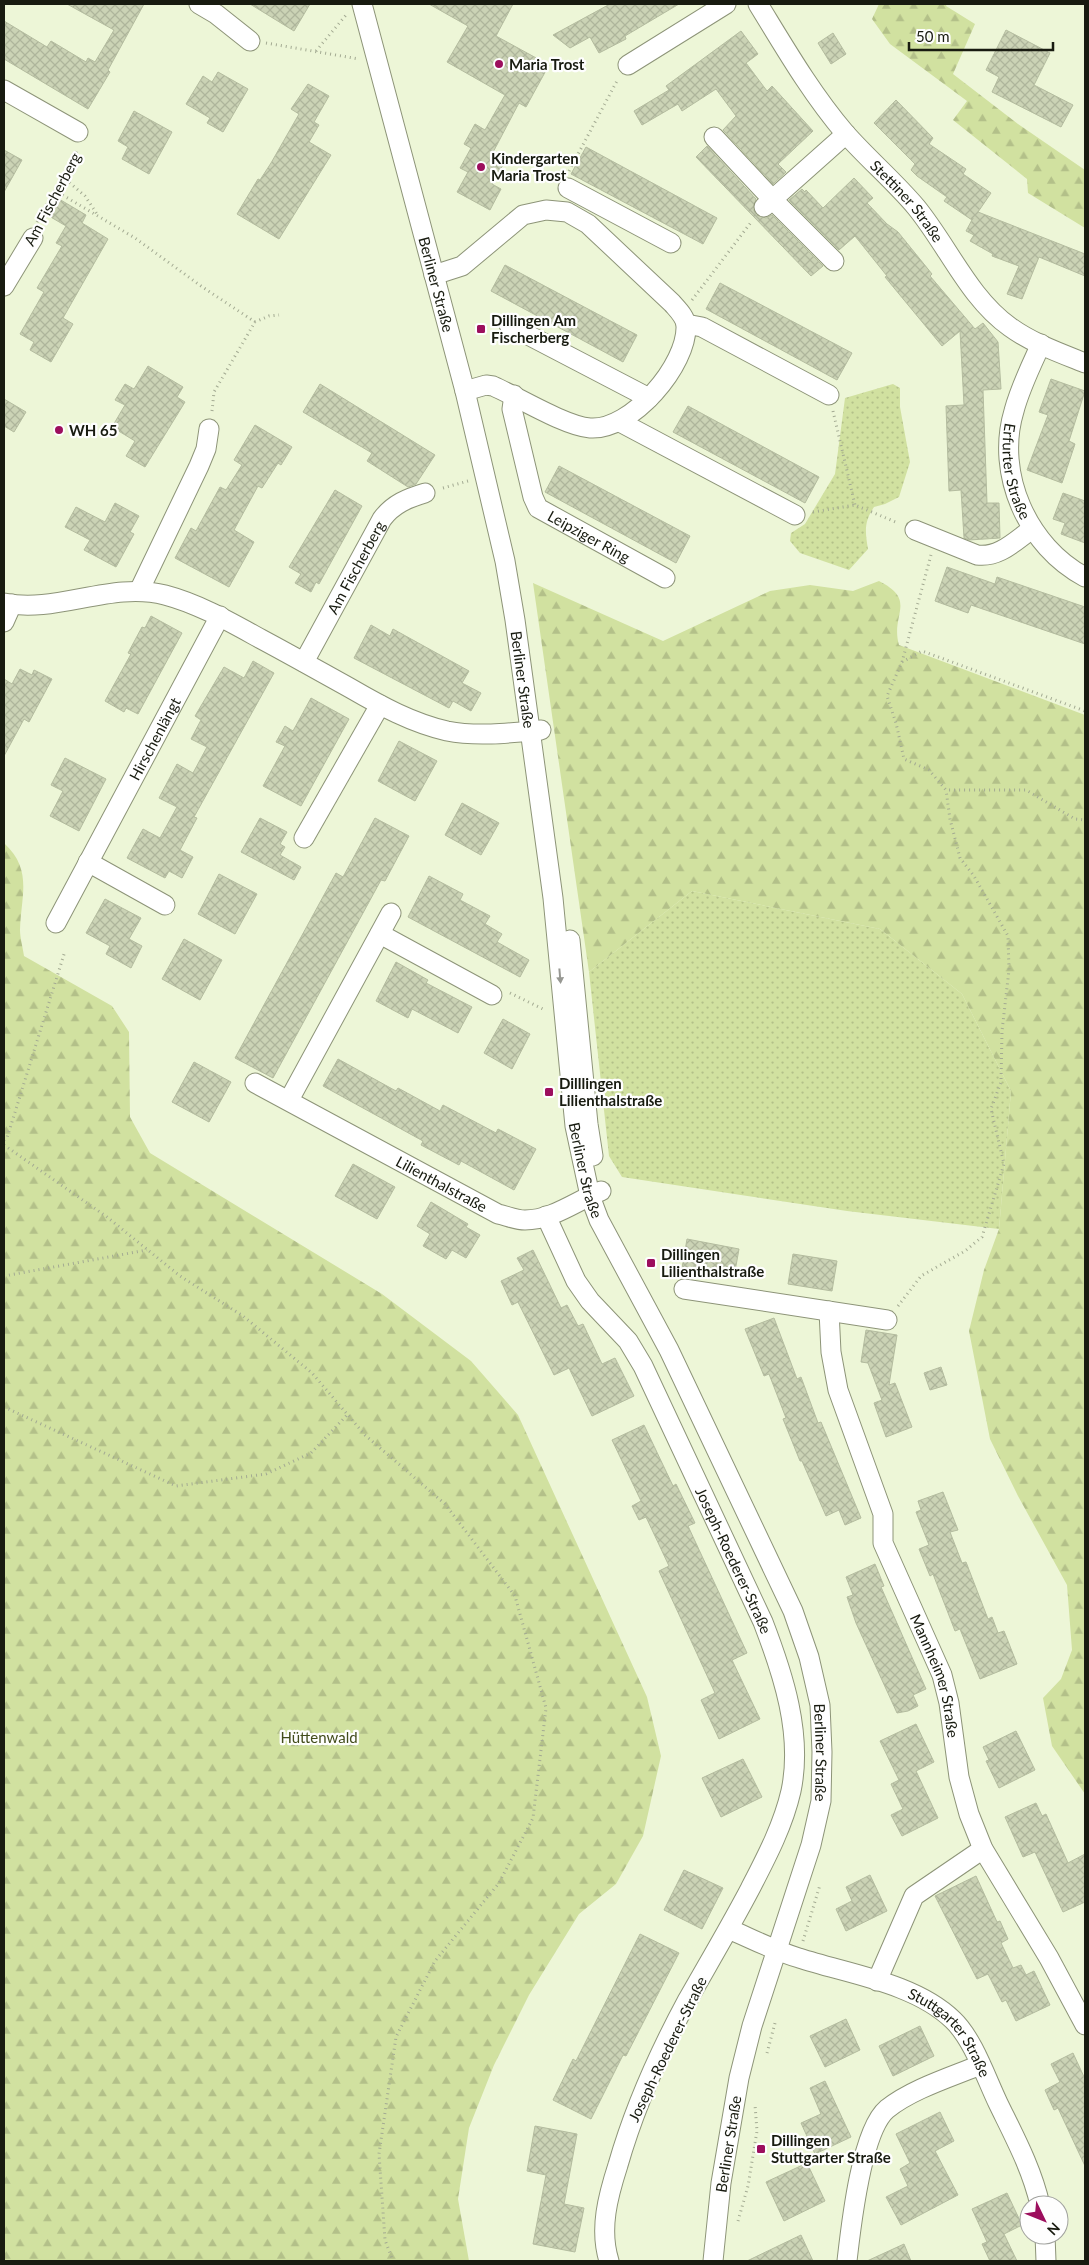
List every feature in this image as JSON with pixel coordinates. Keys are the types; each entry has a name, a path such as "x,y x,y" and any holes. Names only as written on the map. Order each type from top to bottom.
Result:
{"street":[{"path":"199,4 216,14 250,41"},
{"name":"Berliner Straße","path":"375,4 440,273 470,389 504,498 517,559 537,731 575,1126 581,1162 647,1294 669,1350 793,1611 810,1657 820,1704 822,1752 820,1801 811,1845 752,2026 739,2078 721,2183 713,2261"},
{"path":"628,64 726,4"},
{"name":"Stettiner Straße","path":"758,4 798,69 826,109 846,134 916,208 978,295 994,313 1010,327 1041,344 1085,363"},
{"name":"Berliner Straße","path":"356,7 377,62 440,273"},
{"name":"Am Fischerberg","path":"4,90 78,132"},
{"path":"768,203 846,134"},
{"path":"714,137 768,203 834,261"},
{"path":"568,188 671,243"},
{"path":"440,273 462,266 523,215 546,210 567,212 588,224 610,244 672,302 684,319 829,395"},
{"path":"610,244 635,225"},
{"name":"Am Fischerberg","path":"4,286 33,238"},
{"path":"470,389 492,386 569,423 590,428 620,422 649,398 672,368 683,343 684,319"},
{"path":"510,324 649,398"},
{"name":"Erfurter Straße","path":"1041,344 1013,412 1008,447 1012,479 1020,505 1032,529 1054,553 1073,570 1085,577"},
{"name":"Berliner Straße","path":"470,389 485,476 506,571 537,731 566,896 596,1193"},
{"name":"Leipziger Ring","path":"514,395 512,409 533,497 538,508 665,578"},
{"path":"620,422 795,515"},
{"path":"139,591 200,466 206,449 209,429"},
{"name":"Am Fischerberg","path":"304,662 382,519 388,511 405,499 425,493"},
{"path":"915,530 977,555 987,556 1001,551 1032,529"},
{"path":"4,622 8,604 39,604 119,592 139,591 164,595 188,602 220,616 380,705 415,722 448,731 484,734 537,731"},
{"name":"Hirschenlängt","path":"56,923 220,616"},
{"path":"304,838 380,705"},
{"path":"88,862 165,905"},
{"path":"289,1100 391,913"},
{"path":"380,934 492,995"},
{"name":"Lilienthalstraße","path":"255,1083 498,1214 522,1220 546,1216 596,1193"},
{"name":"Joseph-Roederer-Straße","path":"546,1216 576,1281 590,1301 628,1341 643,1366 763,1622 778,1660 786,1689 792,1726 791,1790 782,1820 762,1866 686,2004 649,2080 626,2136 612,2183 604,2223 609,2261"},
{"path":"684,1289 887,1320"},
{"name":"Mannheimer Straße","path":"829,1312 831,1352 838,1390 883,1514 883,1543 942,1675 949,1703 959,1777 969,1814 983,1849 1049,1958 1085,2024"},
{"path":"877,1981 914,1896 983,1849"},
{"path":"728,1929 777,1950"},
{"name":"Stuttgarter Straße","path":"777,1950 877,1981 921,1997 941,2009 955,2021 980,2065 1036,2186 1038,2195"},
{"path":"847,2261 865,2147 874,2127 886,2110 903,2098 980,2065"},
{"path":"1045,2245 1046,2261"}],"path":[{"path":"316,51 356,7"},
{"path":"250,41 377,62"},
{"path":"568,188 564,179 618,78 628,64"},
{"name":"Am Fischerberg","path":"33,238 33,230 82,142 78,132"},
{"path":"62,176 85,196 98,216"},
{"path":"54,190 135,238 200,286 255,322"},
{"path":"684,319 736,239 768,203"},
{"path":"209,429 214,392 255,322 269,316 279,316"},
{"path":"829,395 855,505"},
{"path":"425,493 485,476"},
{"path":"795,515 855,505 915,530"},
{"path":"887,1320 921,1276 965,1252 982,1237 1004,1164 991,1109 1001,1082 1002,1031 1009,970 1008,936 974,876 960,858 950,819 946,790 929,770 904,759 896,723 887,696 902,662 935,538"},
{"path":"902,662 922,651 1085,710"},
{"path":"946,790 1026,790 1075,819 1085,820"},
{"path":"4,1140 7,1138 65,951"},
{"path":"492,995 504,990 564,1018"},
{"path":"4,1145 107,1217 180,1276 243,1316 312,1373 365,1435 444,1504 515,1596 546,1708 533,1818 499,1883 435,1960 396,2037 379,2154 385,2240 393,2261"},
{"path":"4,1276 147,1250"},
{"path":"4,1407 176,1486 266,1474 312,1453 348,1414"}],"green space":[{"path":"879,4 947,4 946,6 975,24 953,74 1018,124 1085,170 1085,228 1028,193 1027,179 953,120 967,101 890,44 872,19"},
{"path":"893,384 900,388 900,407 910,462 899,497 874,507 868,517 866,527 868,549 849,570 800,553 790,541 791,533 805,524 835,474 845,398"},
{"path":"879,581 891,588 900,602 897,634 899,645 1085,715 1085,1794 1052,1746 1043,1698 1061,1679 1072,1650 1067,1585 1018,1496 990,1439 969,1331 984,1270 999,1229 1011,1091 962,994 880,929 692,891 589,972 533,583 663,641 770,591 810,585 853,591"},
{"name":"Hüttenwald","path":"4,843 19,863 22,873 23,894 20,936 24,956 112,1006 129,1032 130,1117 150,1153 382,1294 471,1361 518,1415 647,1697 661,1756 643,1836 616,1884 579,1914 529,1995 494,2065 469,2128 458,2199 469,2261 4,2261"},
{"path":"692,891 880,929 962,994 1011,1091 999,1229 847,1211 622,1177 609,1156 589,972"}],"building":[{"path":"67,4 144,4 108,70 110,72 88,109 4,59 4,21 47,47 51,41 86,62 88,58 95,62 114,30"},
{"path":"250,4 310,4 294,31"},
{"path":"429,4 513,4 496,36 549,65 526,107 519,103 490,158 503,165 492,184 501,189 490,210 457,192 468,172 460,168 471,148 464,144 475,124 485,130 505,95 447,62 468,26"},
{"path":"610,4 679,4 625,36 626,39 599,53 590,37 570,48 553,35"},
{"path":"1006,30 1050,53 1034,85 1073,105 1061,127 992,92 999,77 986,70"},
{"path":"741,31 758,54 746,63 767,91 772,86 813,131 778,164 786,172 773,184 723,130 736,116 716,89 682,111 678,104 642,125 634,111 669,90 666,86"},
{"path":"833,33 846,54 831,64 818,43"},
{"path":"218,72 248,89 223,132 207,123 210,118 186,104 203,76 212,82"},
{"path":"308,84 329,96 314,122 319,125 309,142 331,155 279,239 237,214 258,179 260,180 271,163 299,114 291,109"},
{"path":"896,100 933,138 929,144 966,169 963,174 991,193 978,212 1085,254 1085,276 1039,257 1022,299 1007,294 1019,266 992,256 993,254 970,241 974,235 966,231 972,220 944,201 947,197 917,176 911,170 915,164 874,123"},
{"path":"134,111 172,132 149,174 122,159 128,147 118,141"},
{"path":"707,146 756,199 753,209 756,215 766,218 772,215 823,266 811,276 696,157"},
{"path":"586,147 717,218 703,244 571,174"},
{"path":"4,150 22,160 4,192"},
{"path":"854,178 873,198 867,203 887,224 898,232 932,274 930,276 975,329 983,323 998,342 1001,389 983,390 987,503 999,503 1000,538 969,540 964,538 961,490 949,491 946,406 964,405 960,331 942,346 885,277 887,276 855,236 839,250 789,200 802,189 805,192 806,190 823,208"},
{"path":"59,199 86,215 82,223 108,239 63,318 73,324 51,362 30,350 34,342 20,334 44,292 37,288 62,246 56,243 66,226 49,216"},
{"path":"505,265 637,335 623,362 491,291"},
{"path":"720,283 852,353 837,380 706,309"},
{"path":"148,366 183,387 177,397 185,402 145,467 126,456 135,441 112,427 125,405 115,400 125,384 134,389"},
{"path":"1051,379 1085,391 1069,441 1075,444 1062,483 1027,470 1048,415 1039,412"},
{"path":"320,384 435,455 416,484 408,487 367,461 372,453 303,412"},
{"path":"4,399 26,412 14,432 4,426"},
{"path":"688,406 819,477 805,503 673,432"},
{"path":"255,425 292,447 281,465 278,463 262,488 258,486 234,530 254,542 229,587 175,558 191,528 196,531 220,487 226,490 242,465 234,460"},
{"path":"559,466 690,536 676,563 545,492"},
{"path":"335,490 362,506 319,584 316,582 311,592 295,583 301,574 289,567"},
{"path":"1063,493 1085,501 1085,543 1061,534 1065,523 1053,519"},
{"path":"115,503 139,516 130,532 134,534 116,567 84,550 90,540 65,527 76,507 105,522"},
{"path":"947,567 995,584 997,577 1085,607 1085,644 971,605 968,613 935,601"},
{"path":"151,616 182,633 138,714 126,708 124,712 105,701 131,654 128,653 142,627 145,628"},
{"path":"371,625 390,636 393,629 469,671 462,683 481,693 471,711 453,701 449,708 354,658"},
{"path":"253,661 274,673 194,817 197,818 180,850 193,857 182,878 169,871 165,878 127,858 143,829 160,838 177,807 159,798 177,764 193,773 207,747 191,739 201,720 195,716 224,667 244,678"},
{"path":"20,669 32,675 34,670 52,679 29,722 24,719 4,756 4,679 12,684"},
{"path":"311,698 349,719 301,806 263,786 285,746 276,742 285,726 293,731"},
{"path":"399,741 437,761 415,801 378,781"},
{"path":"65,758 106,779 79,831 50,816 63,791 51,785"},
{"path":"462,803 499,823 481,855 445,835"},
{"path":"260,818 287,832 280,844 285,847 280,855 301,867 294,880 241,852"},
{"path":"375,818 409,836 385,881 381,880 273,1078 235,1058 336,873 343,877"},
{"path":"219,874 257,894 235,934 198,914"},
{"path":"429,876 463,894 460,900 490,916 485,924 502,934 497,942 529,960 520,977 408,917"},
{"path":"105,899 141,918 129,939 142,946 131,968 106,954 110,946 86,933"},
{"path":"184,939 222,960 200,1000 162,979"},
{"path":"396,962 428,980 426,983 472,1007 458,1033 412,1009 408,1018 376,1001"},
{"path":"503,1019 530,1034 512,1069 484,1053"},
{"path":"338,1059 396,1091 398,1088 440,1111 443,1105 496,1133 498,1129 536,1149 514,1190 461,1161 459,1165 421,1145 423,1141 323,1086"},
{"path":"194,1062 231,1082 209,1122 172,1102"},
{"path":"353,1164 395,1187 377,1219 335,1196"},
{"path":"431,1202 468,1224 466,1227 480,1235 466,1258 452,1250 446,1259 423,1246 430,1234 417,1226"},
{"path":"687,1239 739,1249 734,1277 682,1268"},
{"path":"533,1250 561,1308 567,1305 578,1326 583,1324 602,1364 615,1358 634,1396 592,1416 569,1368 554,1375 518,1302 512,1305 501,1281 524,1270 517,1258"},
{"path":"793,1254 837,1261 832,1291 788,1284"},
{"path":"774,1318 797,1379 801,1377 818,1423 821,1422 861,1518 845,1525 839,1510 826,1516 783,1419 786,1418 769,1374 764,1376 745,1329"},
{"path":"866,1330 897,1335 889,1385 895,1383 912,1427 886,1437 874,1403 882,1400 868,1363 861,1362"},
{"path":"941,1367 947,1385 930,1390 924,1373"},
{"path":"644,1425 673,1486 676,1484 695,1523 688,1526 747,1653 732,1660 760,1719 719,1739 701,1700 715,1693 659,1571 669,1566 646,1517 639,1520 632,1506 641,1501 612,1440"},
{"path":"943,1492 958,1530 950,1532 962,1563 966,1562 988,1619 992,1617 998,1633 1004,1631 1017,1664 980,1679 960,1629 955,1631 933,1574 930,1576 919,1549 929,1545 916,1512 921,1510 918,1501"},
{"path":"875,1564 884,1586 881,1587 926,1689 913,1695 918,1706 908,1711 897,1713 856,1623 847,1597 853,1595 846,1577"},
{"path":"916,1724 934,1762 916,1771 938,1818 902,1836 891,1815 903,1809 891,1784 899,1780 880,1741"},
{"path":"1016,1731 1035,1770 999,1788 986,1761 989,1760 983,1747"},
{"path":"743,1759 762,1797 721,1817 702,1778"},
{"path":"1036,1803 1042,1816 1046,1814 1068,1863 1085,1854 1085,1902 1063,1912 1035,1852 1023,1857 1005,1817"},
{"path":"684,1870 723,1888 702,1929 664,1910"},
{"path":"870,1875 887,1911 846,1931 836,1909 852,1901 846,1887"},
{"path":"976,1876 997,1922 1000,1921 1008,1939 1001,1943 1013,1968 1021,1965 1026,1975 1034,1971 1050,2005 1016,2021 1006,2000 1002,2002 988,1974 977,1979 935,1896"},
{"path":"640,1934 679,1953 626,2056 623,2055 591,2119 553,2100 573,2059 576,2061"},
{"path":"846,2019 860,2050 825,2067 810,2036"},
{"path":"920,2026 934,2056 893,2076 879,2046"},
{"path":"1073,2053 1085,2079 1085,2166 1058,2108 1054,2110 1045,2090 1060,2082 1051,2064"},
{"path":"825,2081 851,2137 815,2154 801,2123 821,2114 810,2088"},
{"path":"940,2112 954,2141 935,2151 958,2195 901,2225 886,2197 908,2186 900,2169 910,2163 896,2134"},
{"path":"535,2126 577,2134 564,2204 584,2208 575,2252 533,2244 546,2175 527,2171"},
{"path":"807,2163 825,2201 784,2221 766,2182"},
{"path":"1007,2193 1019,2219 1019,2226 1004,2234 1017,2261 990,2261 982,2244 987,2242 972,2209"},
{"path":"801,2235 813,2261 747,2261"},
{"path":"904,2244 911,2261 867,2261"}],"place":[{"name":"Maria Trost","path":"499,64"},
{"name":"Kindergarten Maria Trost","path":"481,167"},
{"name":"Dillingen Am Fischerberg","path":"481,329"},
{"name":"WH 65","path":"59,430"},
{"name":"Dilllingen Lilienthalstraße","path":"549,1092"},
{"name":"Dillingen Lilienthalstraße","path":"651,1263"},
{"name":"Dillingen Stuttgarter Straße","path":"761,2149"}]}
